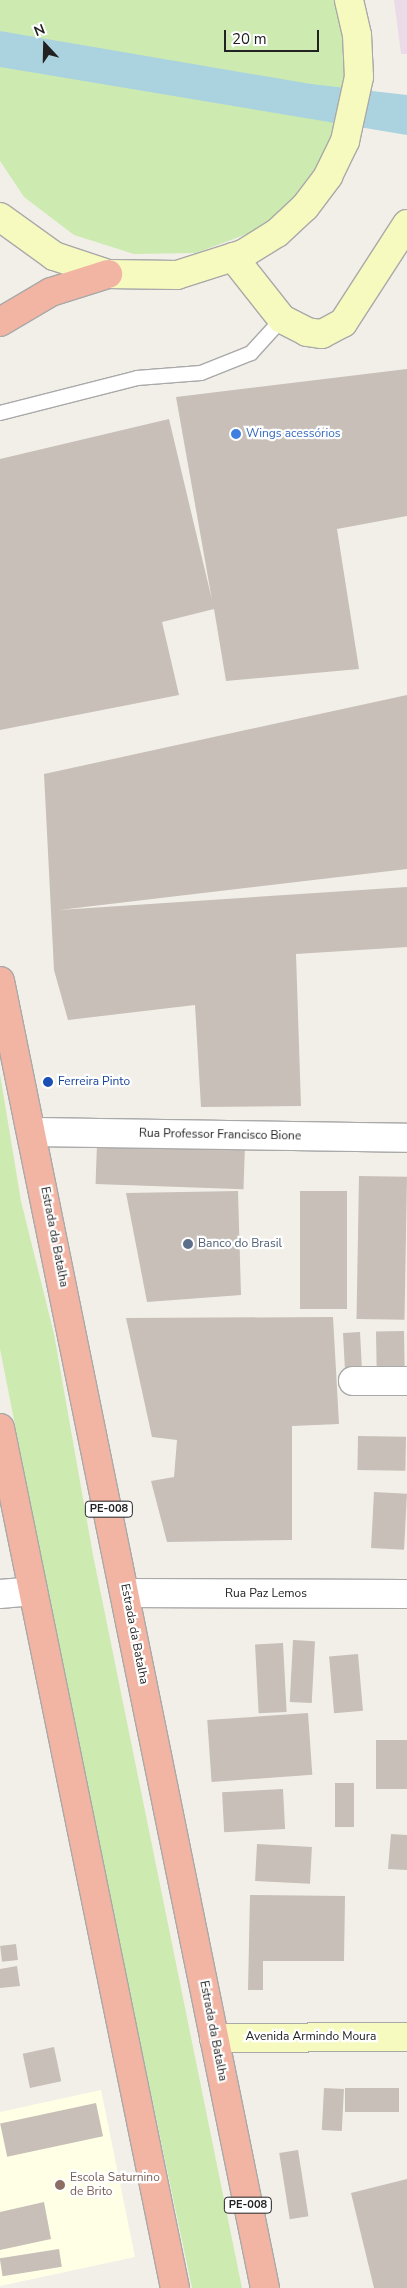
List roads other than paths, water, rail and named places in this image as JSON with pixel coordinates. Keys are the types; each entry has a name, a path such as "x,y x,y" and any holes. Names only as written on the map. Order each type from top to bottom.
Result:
{"highway":[{"path":"0,322 51,292 108,274"},
{"name":"Estrada da Batalha","path":"0,981 33,1132 265,2288"},
{"path":"0,1428 176,2288"}],"main road":[{"path":"0,217 54,256 108,274 177,275 233,258 277,233 305,206 328,176 345,141 359,77 357,35 349,0"},
{"path":"233,258 282,319 307,332 333,330 351,311 404,231"},
{"name":"Avenida Armindo Moura","path":"214,2038 407,2037"}],"street":[{"name":"Rua Professor Francisco Bione","path":"33,1132 407,1138"},
{"path":"353,1381 407,1381"},
{"path":"0,1594 33,1591"},
{"name":"Rua Paz Lemos","path":"126,1593 407,1594"}],"lane":[{"path":"0,412 137,378 201,373 251,353 282,319"}],"water":[{"path":"0,31 311,84 407,95 407,135 0,67"}],"place":[{"name":"Wings acessórios","path":"236,434"},
{"name":"Ferreira Pinto","path":"48,1082"},
{"name":"Banco do Brasil","path":"188,1244"},
{"name":"Escola Saturnino de Brito","path":"60,2185"}]}
